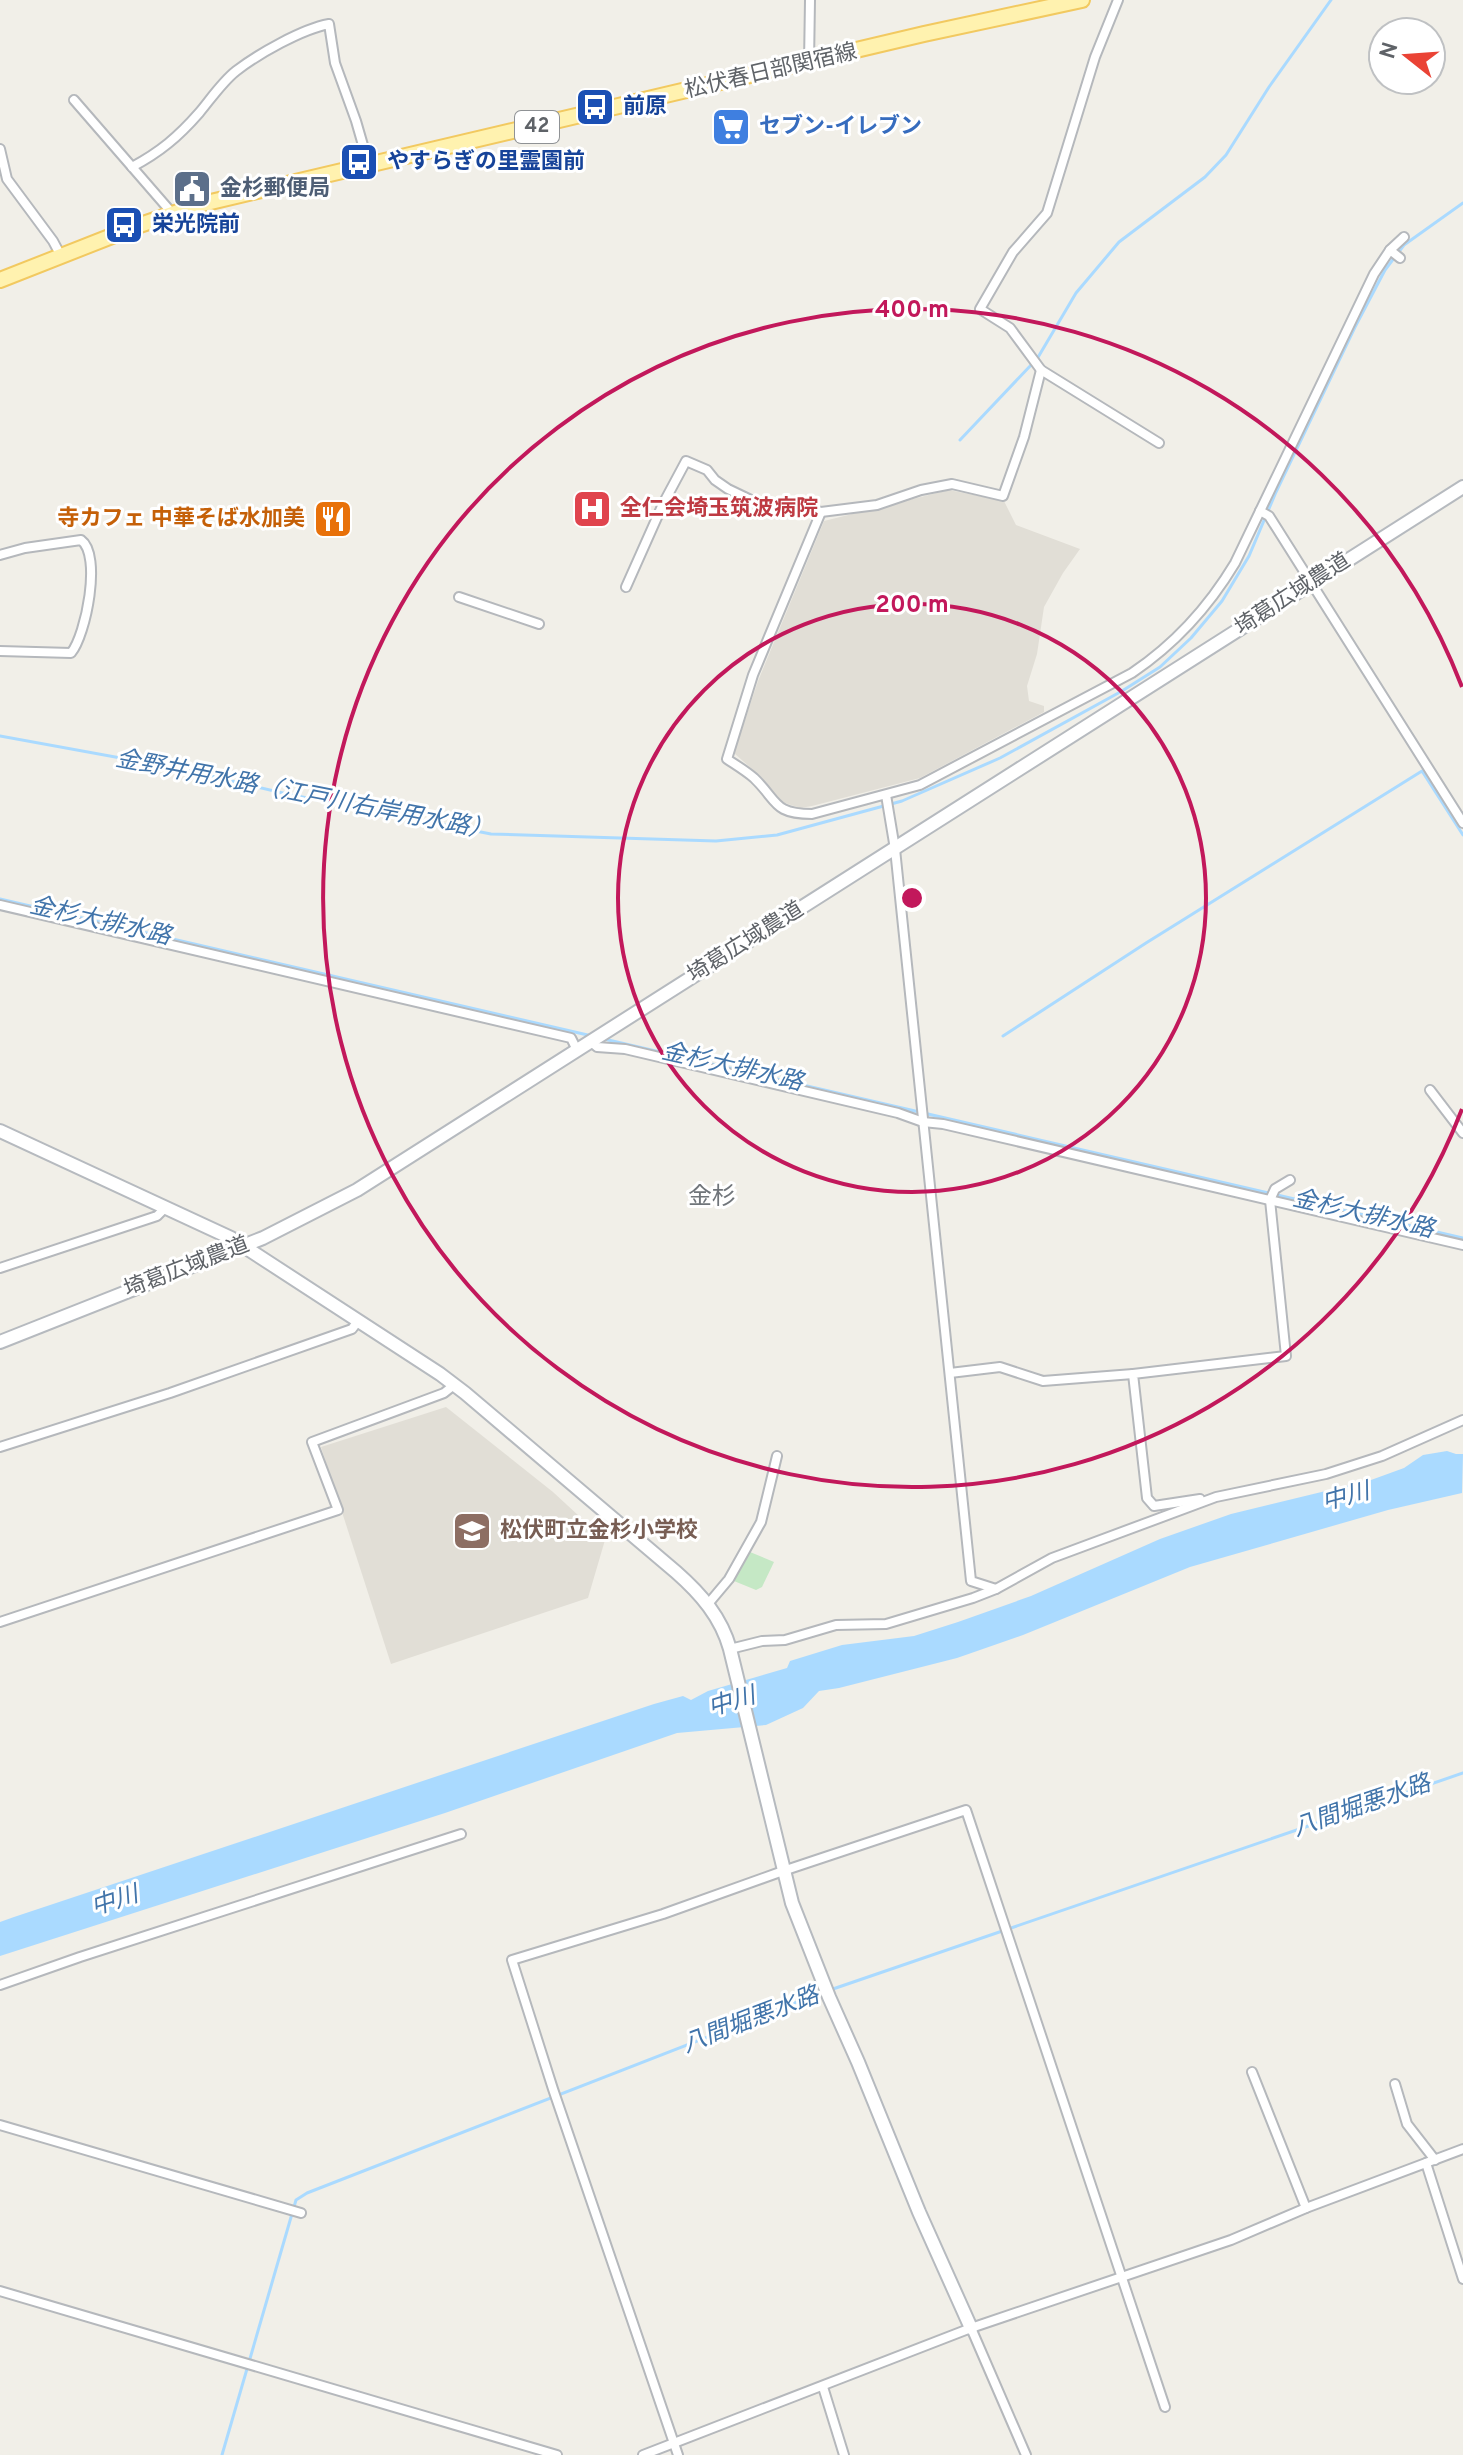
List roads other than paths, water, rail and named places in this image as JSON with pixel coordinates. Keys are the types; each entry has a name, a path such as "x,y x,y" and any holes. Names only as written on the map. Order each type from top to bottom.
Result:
{"main road":[{"name":"松伏春日部関宿線","path":"0,280 172,213 924,34 1082,0"}],"street":[{"path":"809,63 810,0"},
{"path":"1118,0 1095,57 1047,213 1013,252 980,309 1010,328 1036,365 1159,443"},
{"path":"132,167 159,152 234,72 302,33 329,24 335,63 369,166"},
{"path":"74,100 172,213"},
{"path":"0,149 7,179 61,256"},
{"path":"821,512 753,675 727,759 755,779 786,812 812,814 920,785 1100,691 1155,657 1189,626 1220,587 1264,513 1374,274 1390,250 1404,237"},
{"path":"1390,250 1400,258"},
{"path":"626,587 686,461 696,460 715,480 753,501 821,512 877,505 921,490 952,484 1003,496 1024,437 1036,365"},
{"name":"埼葛広域農道","path":"0,1342 263,1238 357,1190 1463,487"},
{"path":"1264,513 1312,583 1463,823"},
{"path":"0,555 40,545 81,540 90,555 90,601 76,647 71,653 0,651"},
{"path":"459,597 539,624"},
{"path":"886,795 895,849 971,1581 996,1589"},
{"path":"0,905 571,1038 577,1050"},
{"path":"591,1042 597,1047 625,1049 898,1113 923,1122 943,1124 1463,1245"},
{"path":"1430,1090 1463,1133"},
{"path":"0,1131 231,1238 454,1385 690,1584 708,1604 731,1651 783,1871 801,1927 919,2212 1026,2455"},
{"path":"950,1373 1000,1367 1043,1381 1286,1356 1270,1200 1275,1189 1290,1180"},
{"path":"0,1268 157,1216 166,1207"},
{"path":"0,1447 226,1374 352,1329 358,1321"},
{"path":"1133,1374 1147,1498 1154,1506 1216,1497 1326,1474 1382,1456 1463,1420"},
{"path":"0,1622 338,1510 312,1442 444,1393 454,1385"},
{"path":"708,1604 729,1579 761,1522 777,1456"},
{"path":"731,1651 836,1625 886,1624 996,1589 1052,1558 1216,1497"},
{"path":"678,2455 512,1960 663,1914 966,1810 1165,2407"},
{"path":"0,1985 461,1834"},
{"path":"1252,2072 1306,2208"},
{"path":"1395,2084 1407,2124 1431,2162 1463,2279"},
{"path":"0,2125 301,2213"},
{"path":"643,2455 971,2328 1231,2240 1306,2208 1463,2149"},
{"path":"0,2291 557,2455"},
{"path":"823,2387 844,2455"}],"water":[{"name":"中川","path":"1447,1451 1463,1454 1462,1493 1388,1510 1190,1567 1023,1635 957,1658 819,1691 803,1708 766,1725 677,1733 445,1813 0,1956 0,1922 14,1917 654,1704 683,1696 691,1700 708,1691 787,1668 790,1661 842,1645 914,1636 958,1622 1031,1596 1160,1539 1231,1514 1371,1480 1404,1468 1423,1455"}],"waterway":[{"path":"1037,359 1076,293 1119,242 1205,177 1226,155 1269,87 1331,0"},
{"name":"金野井用水路（江戸川右岸用水路）","path":"0,736 181,769 287,794 491,834 716,841 777,835 902,801 1000,758 1122,691 1160,667 1191,638 1222,601 1249,556 1276,492 1385,270 1404,245 1463,203"},
{"path":"960,440 1032,364"},
{"path":"1003,1036 1422,771 1463,835"},
{"name":"金杉大排水路","path":"0,899 592,1036"},
{"name":"金杉大排水路","path":"604,1039 1463,1238"},
{"name":"八間堀悪水路","path":"830,1990 1463,1773"},
{"name":"八間堀悪水路","path":"222,2455 296,2200 307,2193 823,1992"}],"place":[{"name":"前原","path":"595,107"},
{"name":"セブン-イレブン","path":"731,127"},
{"name":"やすらぎの里霊園前","path":"359,162"},
{"name":"金杉郵便局","path":"192,189"},
{"name":"栄光院前","path":"124,225"},
{"name":"全仁会埼玉筑波病院","path":"592,509"},
{"name":"寺カフェ 中華そば水加美","path":"333,519"},
{"name":"松伏町立金杉小学校","path":"472,1531"}],"district":[{"name":"金杉","path":"712,1198"}]}
